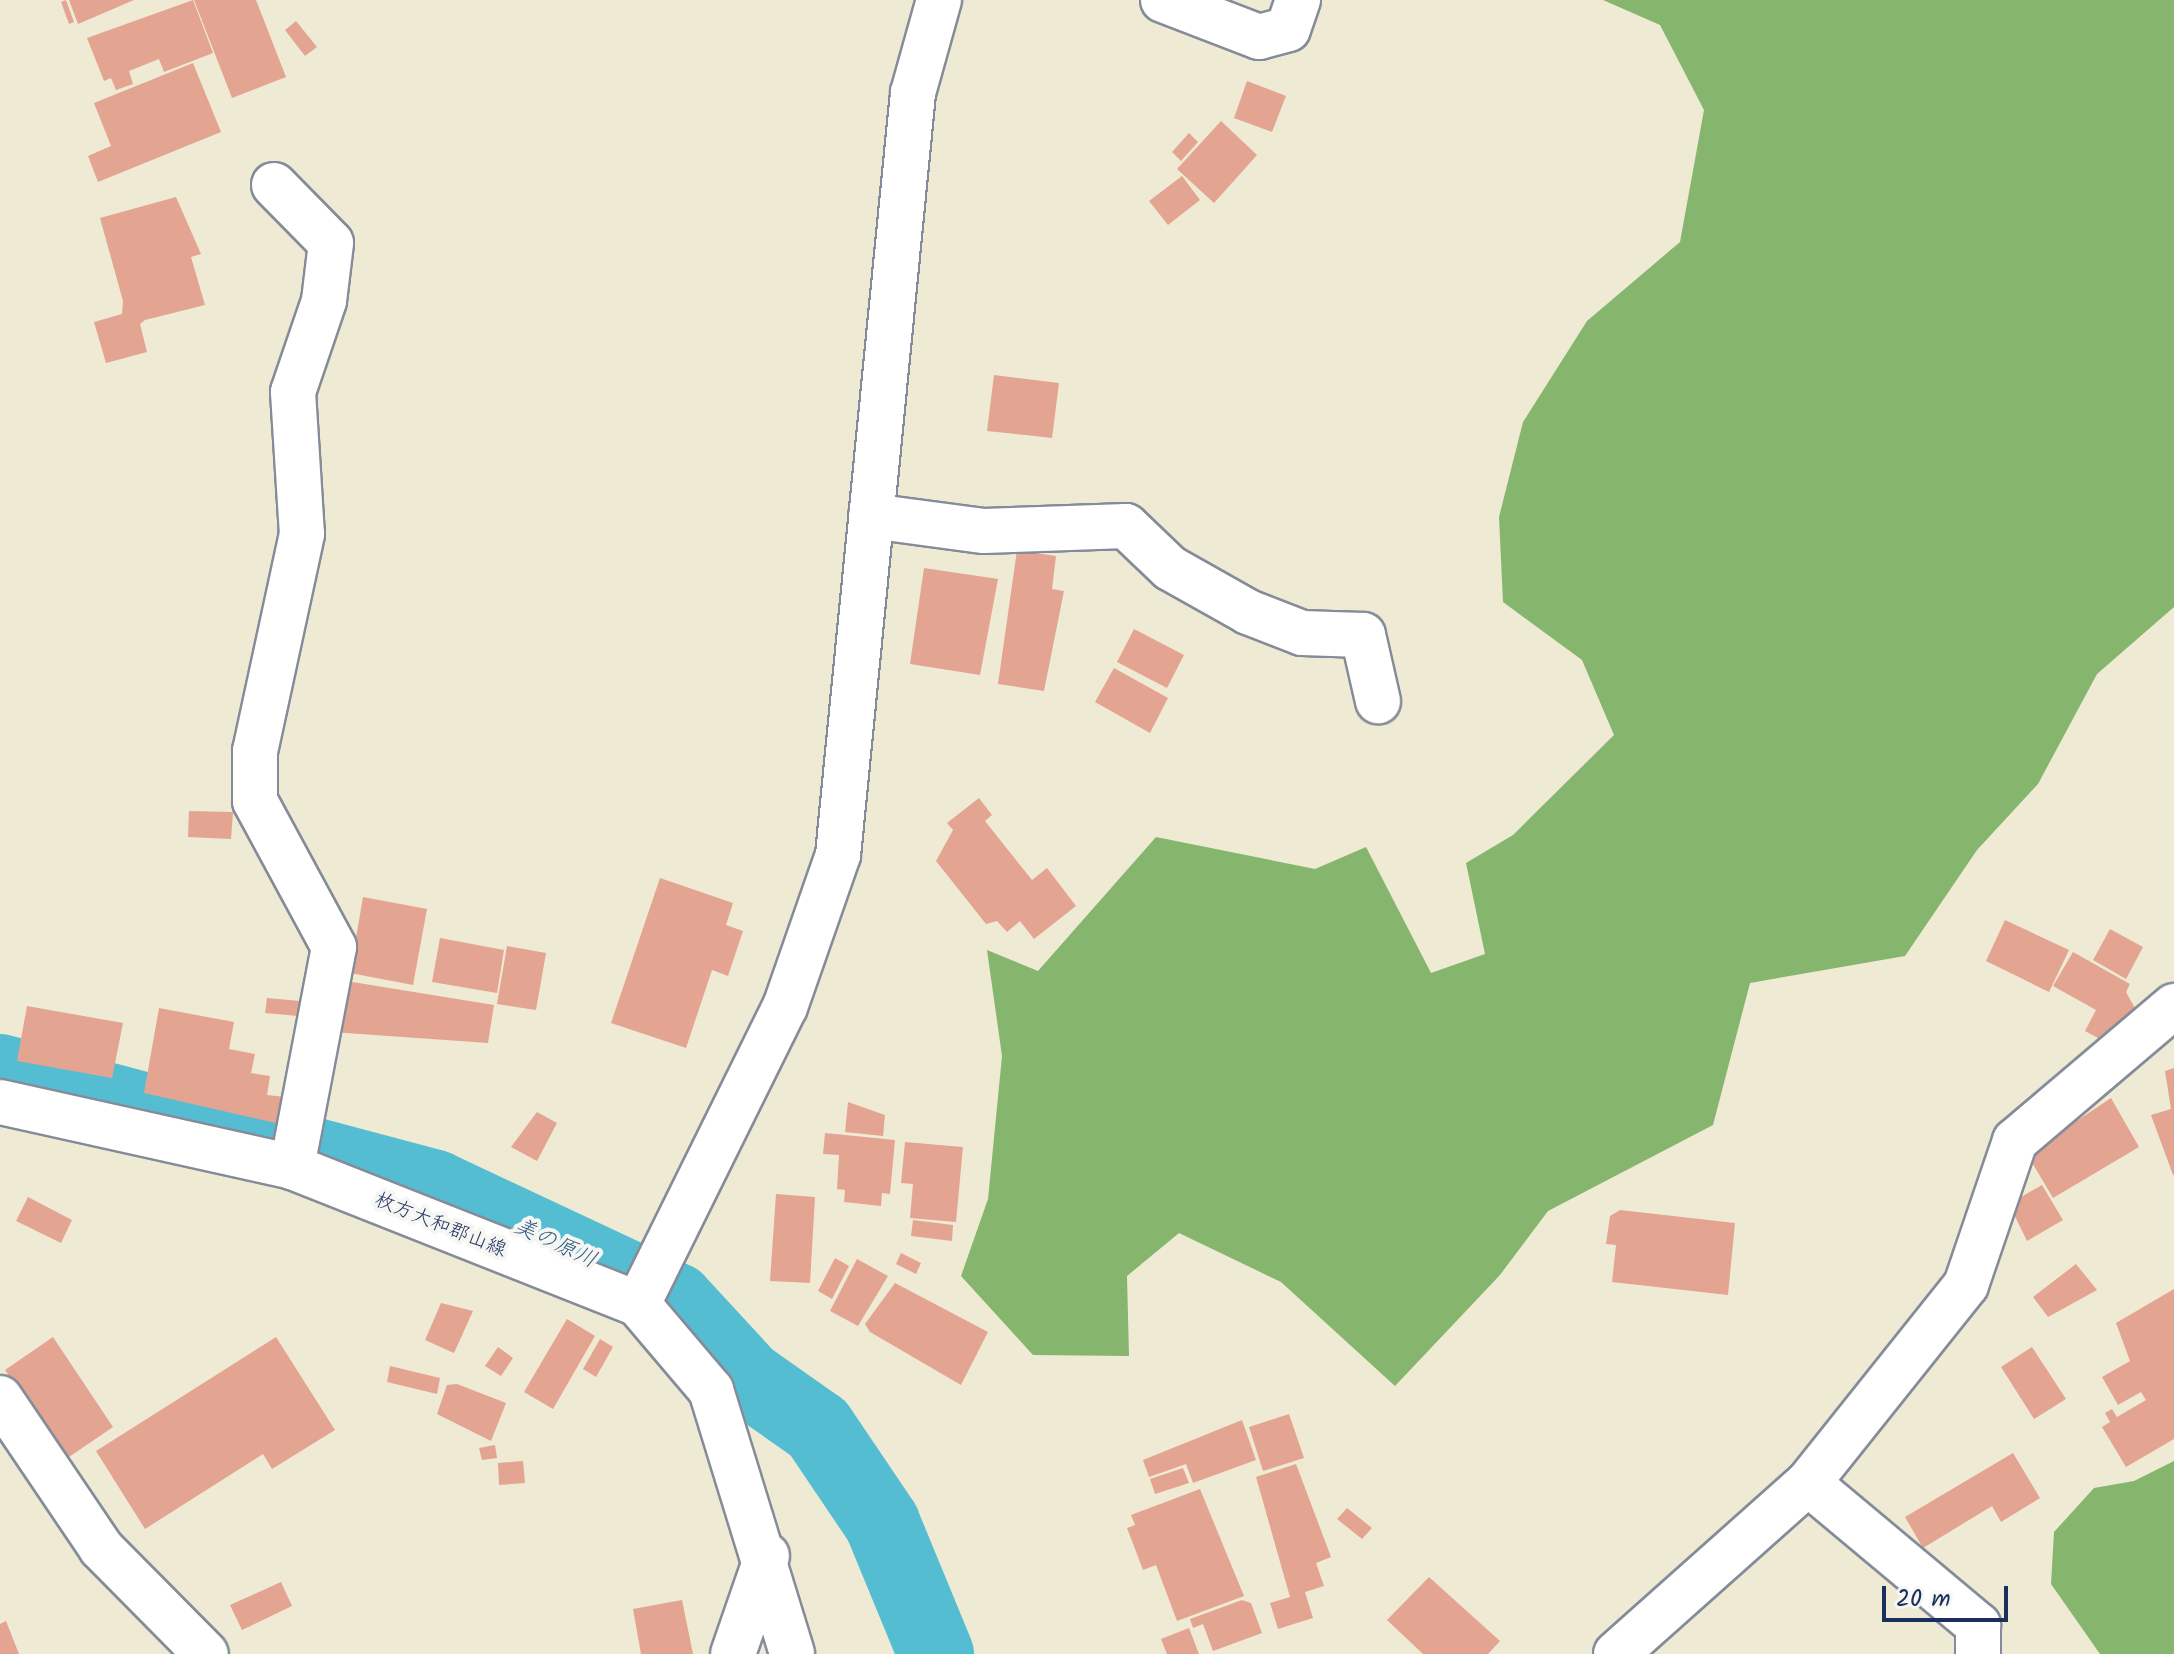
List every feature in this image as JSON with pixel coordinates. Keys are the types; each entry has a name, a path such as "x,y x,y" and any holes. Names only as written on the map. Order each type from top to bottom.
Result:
{"street":[{"path":"638,1304 665,1262 785,1007 838,855 913,93 939,0"},
{"path":"1163,0 1259,37 1288,29 1298,0"},
{"path":"274,185 331,243 324,301 293,392 302,534 295,582 255,751 255,801 334,947 292,1167"},
{"path":"871,516 984,531 1126,526 1170,568 1248,612 1302,633 1363,635 1378,701"},
{"path":"1616,1654 1808,1483 1966,1285 2015,1141 2174,1006"},
{"name":"枚方大和郡山線","path":"0,1102 292,1167 638,1304 711,1390 767,1556 792,1654"},
{"path":"0,1398 101,1548 206,1654"},
{"path":"1808,1483 1978,1625 1978,1654"},
{"path":"733,1654 767,1556"}],"green space":[{"path":"1603,0 2174,0 2174,607 2097,674 2038,784 1977,850 1905,956 1750,983 1713,1125 1548,1211 1500,1275 1395,1386 1281,1282 1179,1233 1127,1276 1129,1356 1033,1355 961,1276 988,1199 1002,1056 987,950 1038,971 1156,837 1315,869 1366,847 1431,973 1485,954 1466,863 1513,835 1614,735 1582,660 1503,602 1499,517 1523,422 1587,321 1680,242 1704,110 1660,25"},
{"path":"2174,1461 2174,1654 2100,1654 2051,1584 2054,1532 2094,1488 2134,1481"}],"building":[{"path":"66,0 74,22 69,24 61,2"},
{"path":"69,0 134,0 78,24"},
{"path":"193,0 213,53 164,72 159,59 129,71 133,84 116,90 111,78 104,81 87,38"},
{"path":"194,0 256,0 286,77 232,98"},
{"path":"296,21 317,47 305,56 285,30"},
{"path":"193,63 221,132 98,182 88,156 111,146 94,103"},
{"path":"1247,81 1286,96 1272,132 1234,118"},
{"path":"1221,121 1257,155 1214,203 1177,169"},
{"path":"1189,133 1198,142 1181,161 1172,152"},
{"path":"1182,176 1200,200 1168,225 1149,201"},
{"path":"176,197 201,254 191,257 205,305 145,320 140,324 147,352 106,363 94,322 122,314 123,301 100,218"},
{"path":"994,375 1059,383 1052,438 987,431"},
{"path":"1017,550 1056,556 1052,589 1064,591 1044,691 998,684"},
{"path":"924,568 998,579 980,675 910,664"},
{"path":"1134,629 1184,655 1167,688 1117,662"},
{"path":"1114,668 1168,698 1150,733 1095,702"},
{"path":"979,798 992,815 985,821 1032,880 1047,868 1076,906 1034,939 1020,921 1007,932 997,921 986,924 936,861 953,830 947,823"},
{"path":"189,811 233,812 231,839 188,837"},
{"path":"660,878 733,903 726,925 743,931 728,976 712,970 686,1048 611,1023"},
{"path":"363,897 427,909 413,985 350,973"},
{"path":"2005,920 2069,950 2049,992 1986,961"},
{"path":"2110,929 2143,947 2126,979 2093,960"},
{"path":"440,938 504,950 497,993 432,982"},
{"path":"507,946 546,953 536,1010 497,1004"},
{"path":"2073,952 2130,984 2126,992 2136,1010 2109,1044 2085,1031 2096,1010 2053,986"},
{"path":"340,980 494,1005 488,1043 332,1032"},
{"path":"267,998 300,1001 298,1016 265,1013"},
{"path":"27,1006 123,1023 112,1078 17,1061"},
{"path":"159,1008 234,1022 229,1049 255,1054 251,1073 270,1076 267,1095 285,1097 280,1124 144,1093"},
{"path":"2174,1068 2173,1175 2151,1115 2171,1109 2165,1071"},
{"path":"2111,1098 2139,1147 2053,1198 2027,1154"},
{"path":"848,1102 885,1115 883,1136 845,1132"},
{"path":"537,1112 557,1123 537,1161 511,1147"},
{"path":"825,1133 895,1140 890,1194 882,1193 881,1206 844,1202 845,1190 837,1189 839,1155 823,1154"},
{"path":"905,1142 963,1147 956,1222 910,1218 913,1184 901,1183"},
{"path":"2042,1185 2063,1220 2027,1241 2009,1204"},
{"path":"776,1194 815,1197 810,1283 770,1281"},
{"path":"28,1197 72,1220 61,1243 16,1221"},
{"path":"1620,1210 1735,1223 1728,1295 1612,1282 1616,1245 1606,1244 1610,1216"},
{"path":"913,1220 953,1225 952,1241 911,1236"},
{"path":"901,1253 921,1263 916,1274 896,1264"},
{"path":"835,1258 849,1266 832,1299 818,1291"},
{"path":"857,1259 888,1276 858,1326 830,1311"},
{"path":"2076,1264 2097,1290 2048,1317 2033,1297"},
{"path":"895,1283 988,1332 961,1385 870,1332 865,1324"},
{"path":"2174,1289 2174,1439 2126,1467 2102,1427 2110,1422 2105,1413 2112,1409 2117,1417 2146,1400 2141,1392 2118,1405 2102,1377 2130,1361 2116,1323"},
{"path":"441,1303 473,1311 454,1353 425,1340"},
{"path":"567,1319 595,1336 553,1409 524,1392"},
{"path":"53,1337 113,1427 66,1459 5,1370"},
{"path":"276,1337 335,1430 272,1469 263,1454 145,1529 96,1451"},
{"path":"600,1339 613,1347 596,1377 583,1369"},
{"path":"498,1347 513,1358 501,1376 485,1366"},
{"path":"2032,1347 2066,1399 2034,1419 2001,1367"},
{"path":"390,1366 440,1378 437,1394 387,1382"},
{"path":"457,1384 506,1403 491,1441 437,1414 447,1385"},
{"path":"1289,1414 1304,1458 1263,1471 1249,1427"},
{"path":"1242,1420 1256,1460 1193,1483 1186,1464 1149,1477 1143,1460"},
{"path":"495,1445 497,1458 482,1460 479,1448"},
{"path":"2013,1453 2040,1498 2001,1522 1992,1506 1923,1548 1905,1517"},
{"path":"523,1461 525,1483 499,1485 498,1463"},
{"path":"1296,1464 1331,1557 1316,1563 1324,1586 1305,1592 1313,1618 1278,1629 1270,1603 1290,1597 1256,1477"},
{"path":"1183,1468 1189,1483 1155,1494 1150,1479"},
{"path":"1200,1489 1244,1596 1177,1621 1156,1565 1143,1570 1127,1528 1135,1525 1131,1515"},
{"path":"1347,1508 1372,1528 1362,1539 1337,1519"},
{"path":"1429,1577 1500,1641 1488,1654 1423,1654 1387,1620"},
{"path":"281,1582 292,1606 242,1630 230,1605"},
{"path":"682,1600 693,1654 641,1654 633,1609"},
{"path":"1242,1600 1251,1603 1262,1633 1213,1651 1203,1624 1193,1628 1190,1619"},
{"path":"6,1621 19,1654 0,1654 0,1624"},
{"path":"1189,1628 1199,1654 1167,1654 1161,1639"}],"waterway":[{"name":"美の原川","path":"0,1072 435,1188 676,1301 748,1379 818,1428 882,1523 936,1654"}]}
